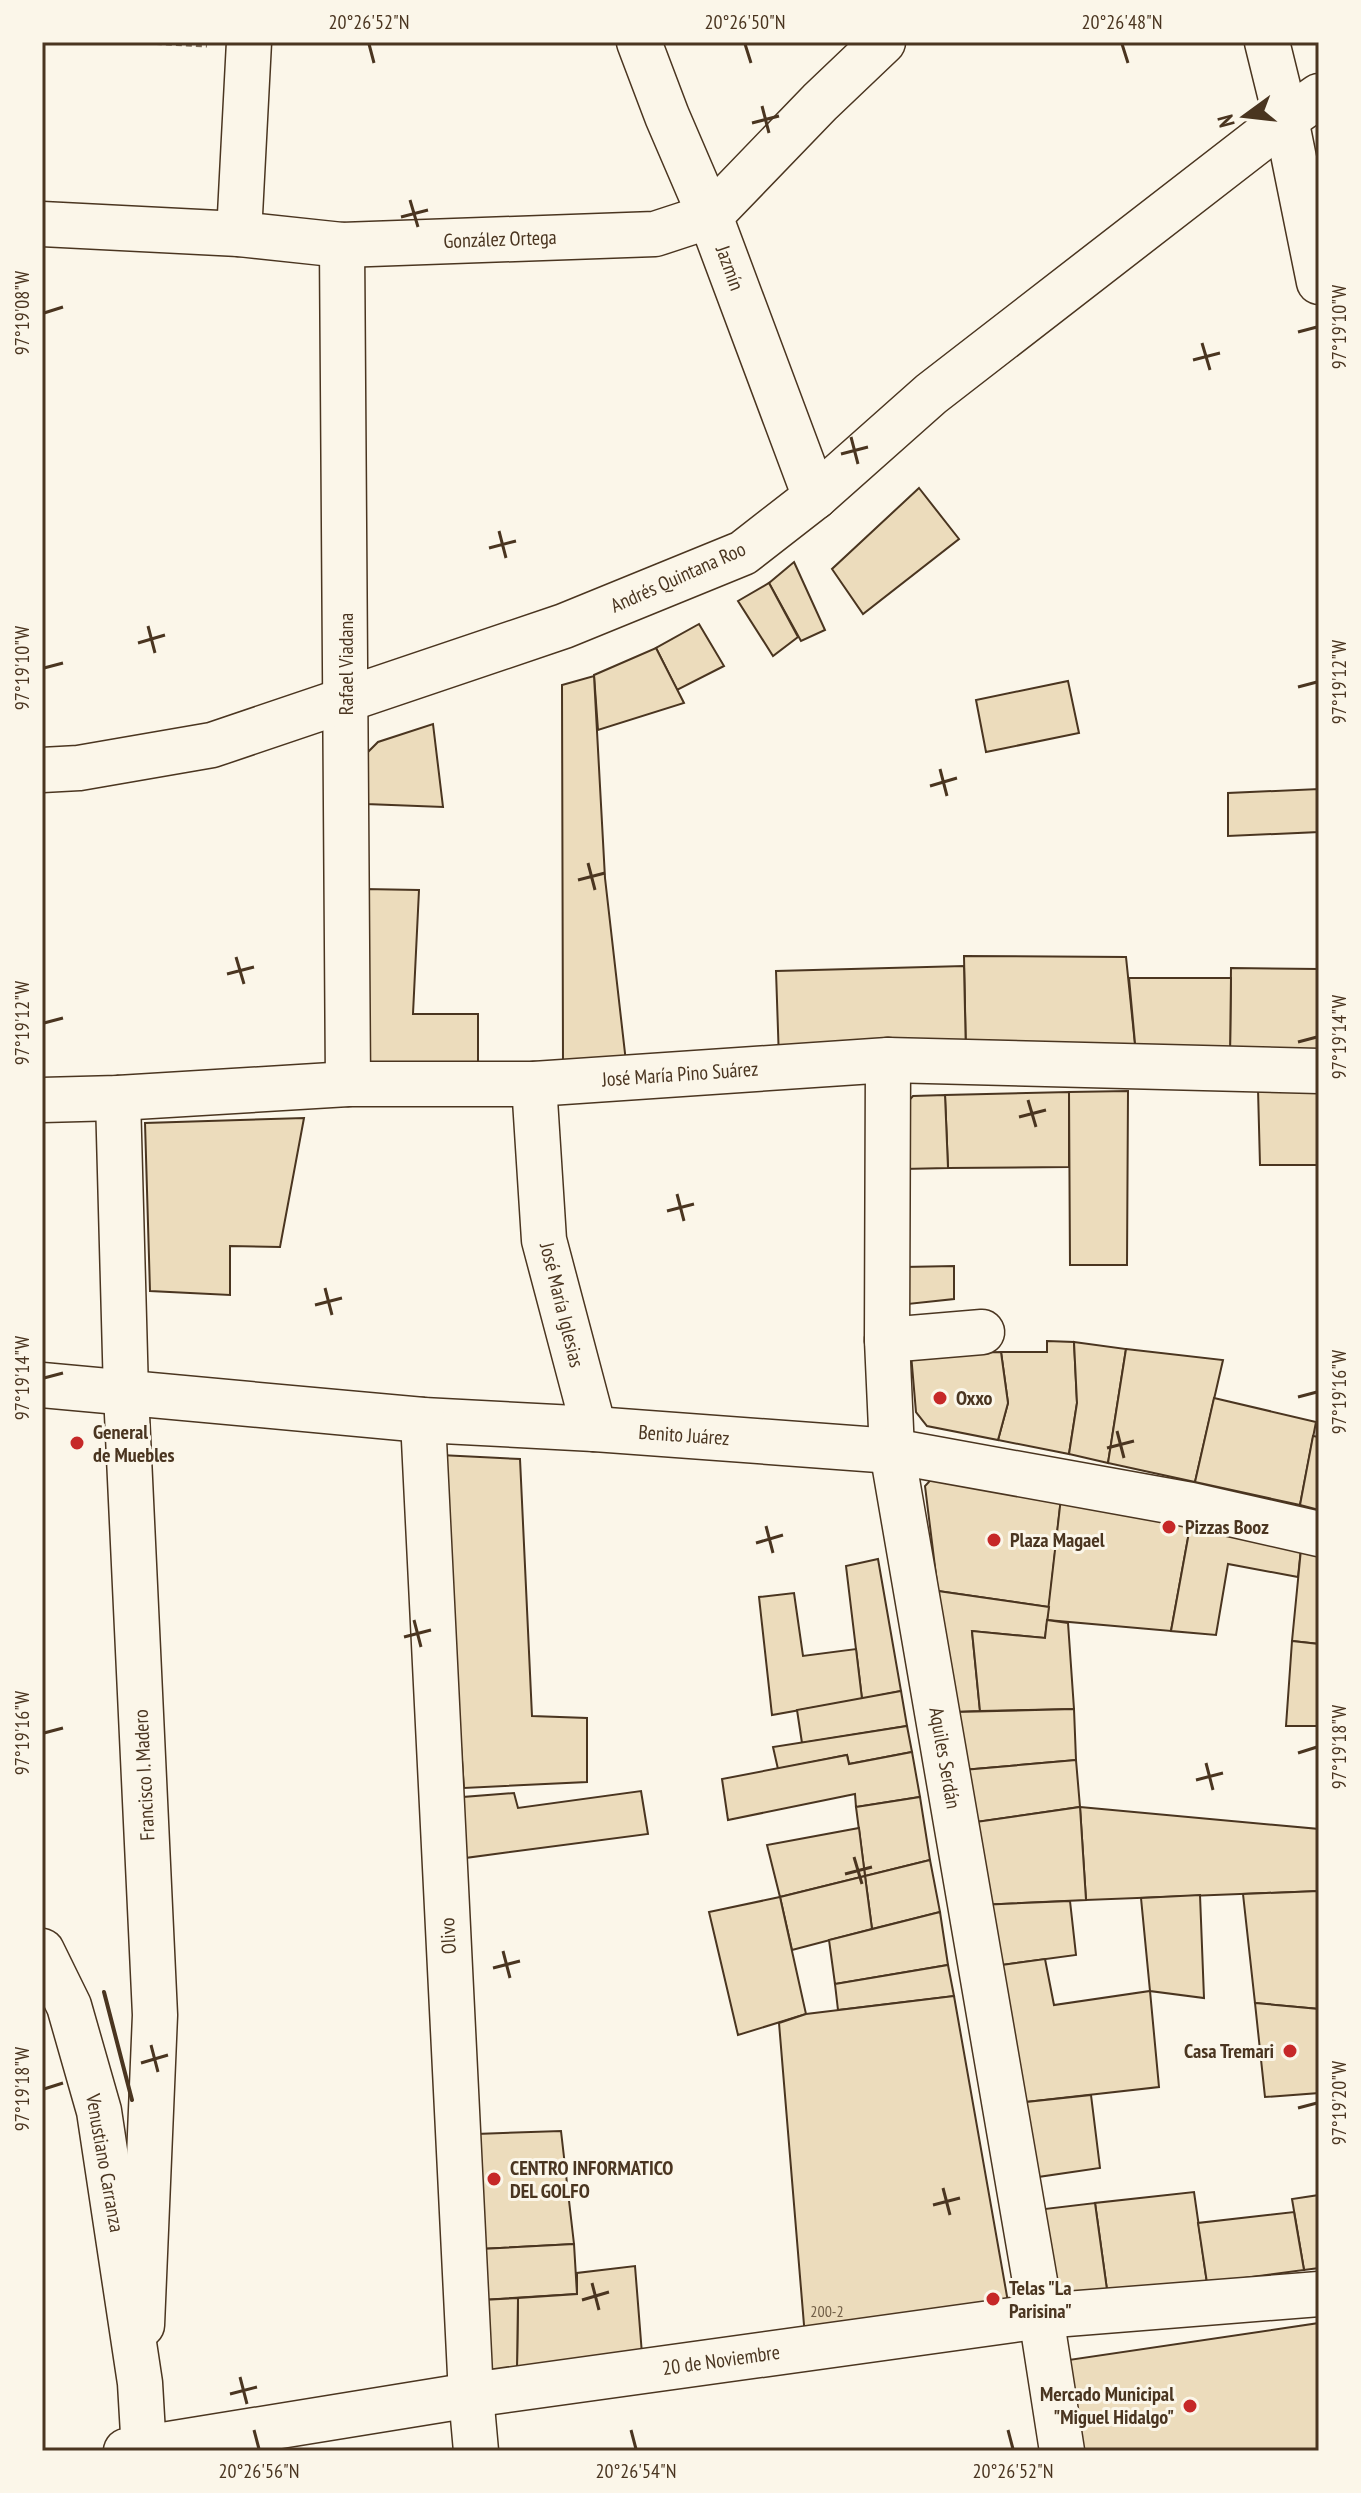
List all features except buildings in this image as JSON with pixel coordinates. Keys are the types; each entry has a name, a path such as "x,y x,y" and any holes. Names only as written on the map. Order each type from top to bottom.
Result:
{"street":[{"name":"Jazmín","path":"639,42 710,216 815,497"},
{"name":"González Ortega","path":"42,224 239,234 342,245 655,234 710,216 883,42"},
{"path":"1267,42 1302,108 1319,282"},
{"path":"239,234 248,44"},
{"name":"Andrés Quintana Roo","path":"42,770 79,768 212,745 564,626 743,553 815,497 931,394 1302,108"},
{"name":"Rafael Viadana","path":"342,245 348,1084"},
{"name":"José María Pino Suárez","path":"42,1100 348,1084 534,1084 888,1060 1319,1071"},
{"name":"Aquiles Serdán","path":"888,1060 887,1340 892,1451 1062,2451"},
{"name":"José María Iglesias","path":"534,1084 544,1240 594,1429"},
{"name":"Francisco I. Madero","path":"118,1098 126,1393 155,2015 138,2450"},
{"path":"887,1340 982,1332"},
{"name":"Benito Juárez","path":"42,1385 423,1420 892,1451 1191,1505 1319,1534"},
{"name":"Olivo","path":"423,1420 476,2451"},
{"name":"Venustiano Carranza","path":"42,1951 69,2006 99,2111 140,2383"},
{"name":"20 de Noviembre","path":"138,2450 471,2395 1041,2316 1319,2294"}],"path":[{"path":"146,42 248,44"}],"wall":[{"path":"104,1992 132,2100"}],"place":[{"name":"Oxxo","path":"940,1398"},
{"name":"General de Muebles","path":"77,1443"},
{"name":"Pizzas Booz","path":"1169,1527"},
{"name":"Plaza Magael","path":"994,1540"},
{"name":"Casa Tremari","path":"1290,2051"},
{"name":"CENTRO INFORMATICO DEL GOLFO","path":"494,2179"},
{"name":"Telas \"La Parisina\"","path":"993,2299"},
{"name":"Mercado Municipal \"Miguel Hidalgo\"","path":"1190,2406"}]}
